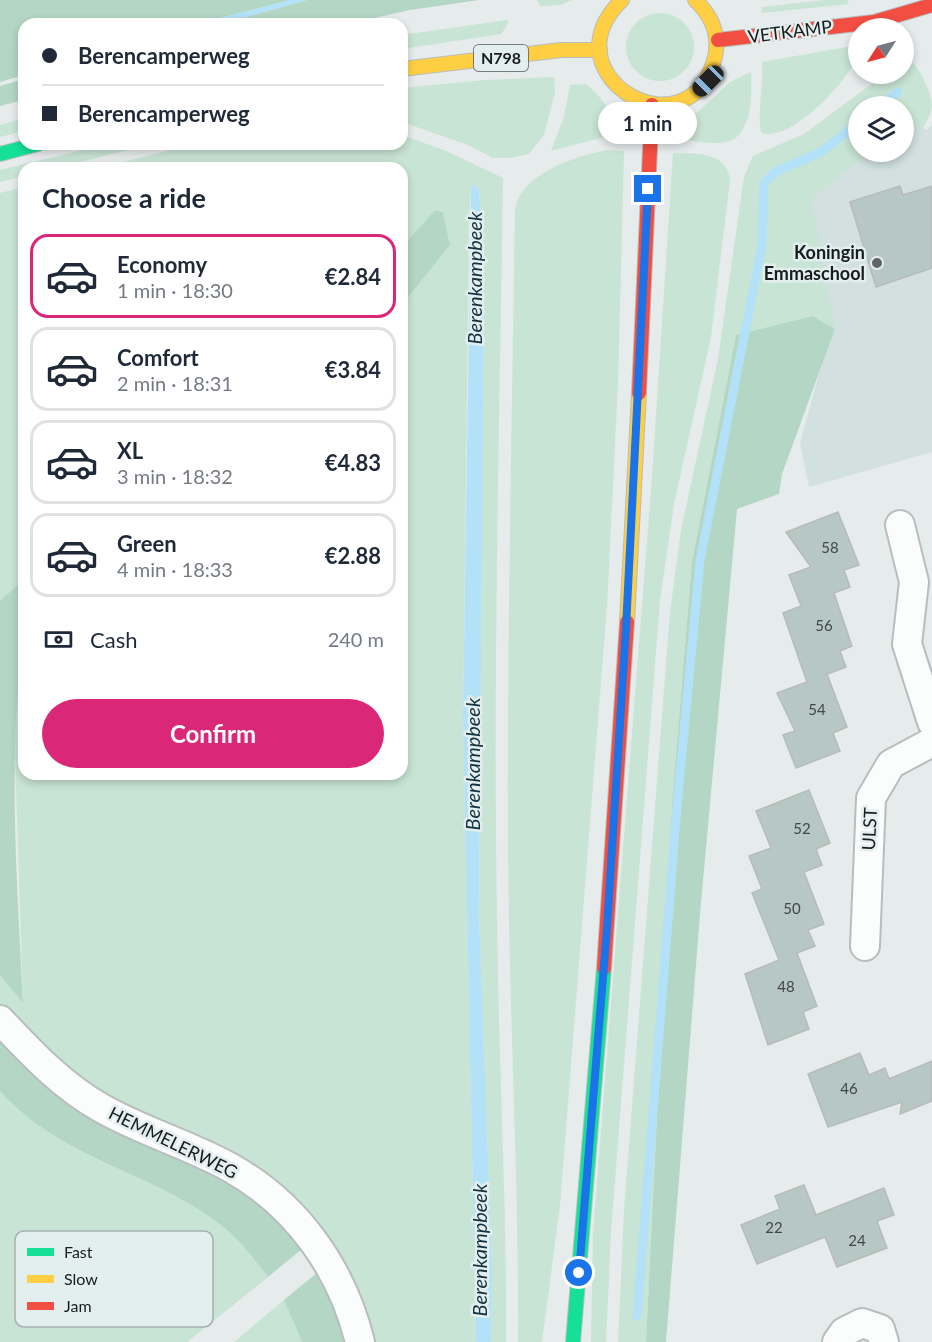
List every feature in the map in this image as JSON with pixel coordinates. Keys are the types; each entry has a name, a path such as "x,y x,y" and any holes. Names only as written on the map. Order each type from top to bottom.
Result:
{"main road":[{"path":"622,0 609,14 602,29 600,50 604,68 613,85 630,98 652,105 673,104 693,95 708,81 716,64 718,40 713,23 704,7 695,0"},
{"name":"VETKAMP","path":"718,40 874,22 932,5"},
{"name":"N798","path":"408,68 561,50 600,50"},
{"path":"573,1342 607,928 628,595 652,105"},
{"path":"0,154 18,149"}],"street":[{"path":"900,525 914,582 908,644 932,722"},
{"name":"ULST","path":"865,946 872,798 891,764 932,742"},
{"name":"HEMMELERWEG","path":"0,1020 38,1059 73,1089 103,1109 231,1168 294,1215 339,1281 360,1342"},
{"path":"837,1342 844,1332 862,1323 880,1329 884,1342"}],"shaded area":[{"name":"Koningin Emmaschool","path":"914,124 927,130 932,124 932,452 809,487 800,443 832,327 811,199 858,162 914,162"}],"green space":[{"path":"0,0 290,0 221,18 18,18 18,77 0,82"},
{"path":"307,0 479,0 410,10 375,18 242,18"},
{"path":"537,0 573,0 560,5 540,6"},
{"path":"824,0 847,0 849,4 762,13 762,7"},
{"path":"660,13 673,16 684,23 691,34 694,47 691,60 684,71 673,78 660,81 647,78 636,71 629,60 626,47 629,34 636,23 647,16"},
{"path":"507,20 508,24 501,34 408,48 408,34"},
{"path":"848,47 848,73 830,95 802,120 788,129 774,133 762,133 760,128 762,62"},
{"path":"914,65 925,83 932,107 922,130 914,128 914,96 855,96 872,84 914,84"},
{"path":"751,72 751,102 746,123 741,132 735,138 721,143 684,140 688,121 730,82"},
{"path":"554,77 555,92 544,135 529,154 510,158 493,158 468,145 408,124 408,87 486,80"},
{"path":"18,81 18,102 0,106 0,86"},
{"path":"586,84 605,104 616,130 612,135 551,151 564,117 570,85"},
{"path":"848,101 848,162 858,162 811,199 835,329 811,316 736,335 692,562 672,804 646,1342 618,1342 624,1211 670,612 681,530 718,359 744,177 753,156 804,134"},
{"path":"18,120 18,132 0,137 0,125"},
{"path":"408,137 446,151 503,178 497,576 496,874 506,1342 491,1342 492,1268 479,915 484,283 479,188 471,185 469,221 463,718 476,1342 369,1342 345,1280 114,1109 0,1012 0,975 23,1002 15,756 18,671 18,780 408,780 408,298 450,245 443,212 435,210 408,240 408,162 123,162 171,150 408,150"},
{"path":"83,150 128,150 80,162 33,162"},
{"path":"608,150 624,151 618,383 607,605 560,1205 542,1342 518,1342 508,847 515,210 519,197 539,176 566,162"},
{"path":"673,153 700,154 716,159 727,170 730,180 711,337 674,504 660,600 611,1232 606,1342 591,1342 593,1234 652,477"},
{"path":"18,166 18,178 0,182 0,170"},
{"path":"18,188 18,584 0,601 0,193"},
{"path":"435,210 443,212 450,245 408,298 408,240"},
{"path":"812,316 835,329 782,474 779,494 737,509 701,902 666,1342 646,1342 672,804 692,562 736,335"},
{"path":"18,584 15,815 23,1003 0,975 0,601"},
{"path":"0,1031 220,1170 308,1244 268,1277 232,1235 191,1205 78,1150 51,1134 25,1115 0,1091"},
{"path":"0,1091 25,1115 51,1134 78,1150 164,1190 218,1223 239,1241 268,1277 213,1321 213,1231 15,1231 15,1327 206,1327 187,1342 0,1342"},
{"path":"324,1267 354,1342 302,1342 284,1300"},
{"path":"284,1300 302,1342 234,1342"}],"water":[{"path":"290,0 307,0 242,18 221,18"},
{"name":"Berenkampbeek","path":"471,185 479,188 484,283 479,915 492,1268 491,1342 476,1342 463,718"}],"building":[{"path":"900,186 903,195 932,186 932,268 876,287 850,202"},
{"path":"838,512 859,565 844,570 850,587 834,593 852,646 840,651 846,667 827,674 847,727 833,733 840,751 796,768 783,735 795,731 777,693 807,682 783,613 801,606 789,575 811,567 786,532"},
{"path":"809,790 830,843 816,849 822,865 804,872 824,924 808,930 815,946 797,953 817,1006 803,1012 809,1029 768,1045 745,974 779,960 752,893 762,889 749,856 771,848 756,811"},
{"path":"860,1053 869,1075 885,1068 889,1079 932,1061 932,1101 900,1114 902,1102 828,1127 808,1074"},
{"path":"804,1185 816,1215 884,1188 894,1215 877,1221 887,1248 837,1267 825,1237 757,1264 741,1225 780,1209 775,1196"}],"waterway":[{"path":"893,96 898,92"},
{"path":"637,1316 677,806 700,561 762,245 764,183 775,172 821,152 848,131"}],"traffic: fast":[{"path":"0,154 18,149"},
{"path":"573,1342 604,968"}],"traffic: slow":[{"path":"622,0 603,28 600,55 611,78 630,95 654,104 679,102 701,87 715,57 716,41 713,26 706,12 695,0"},
{"path":"408,68 561,50 600,50"},
{"path":"627,622 639,393"}],"traffic: jam":[{"path":"718,40 874,22 932,5"},
{"path":"639,393 652,105"},
{"path":"604,968 627,622"}],"place":[{"name":"Koningin Emmaschool","path":"877,263"}],"route":[{"path":"579,1273 607,928 632,536 648,189"}]}
